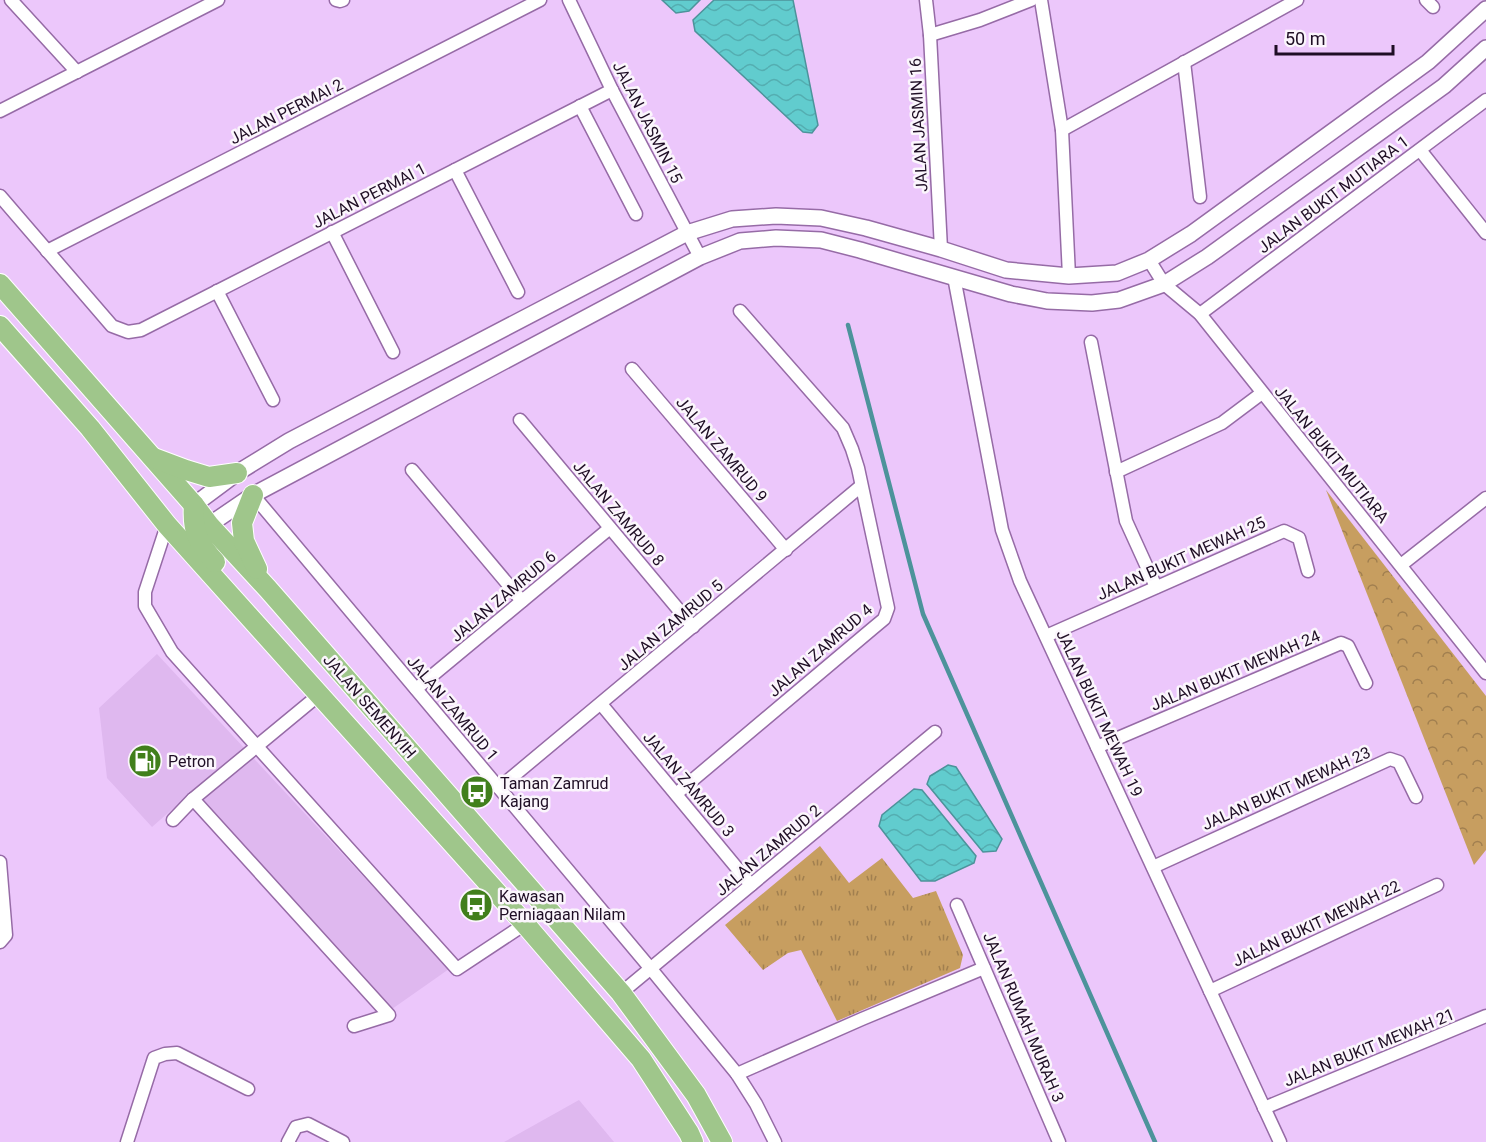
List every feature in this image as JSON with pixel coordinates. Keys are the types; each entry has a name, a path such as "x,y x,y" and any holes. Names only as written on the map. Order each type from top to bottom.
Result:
{"main road":[{"name":"JALAN SEMENYIH","path":"0,284 152,457 199,518 268,589 621,993 696,1095 722,1142"},
{"name":"JALAN SEMENYIH","path":"0,326 90,428 167,525 525,924 641,1059 693,1142"},
{"path":"90,428 131,463 176,515 185,520 199,518 197,536 212,559 269,622 289,660"},
{"path":"152,457 209,477 237,473"},
{"path":"253,495 242,523 244,541 268,589"}],"street":[{"path":"10,0 77,72"},
{"path":"0,111 218,0"},
{"path":"336,0 343,0"},
{"name":"JALAN PERMAI 2","path":"47,251 540,0"},
{"name":"JALAN JASMIN 15","path":"569,0 612,90 700,257"},
{"name":"JALAN JASMIN 16","path":"926,0 930,35 941,249"},
{"path":"930,35 980,20 1031,0"},
{"path":"1041,0 1062,130 1069,276"},
{"path":"1062,130 1297,0"},
{"path":"199,518 237,473 290,441 687,233 732,219 776,216 822,218 941,249 1006,270 1069,276 1117,273 1149,260 1191,234 1428,62 1486,9"},
{"path":"199,518 253,495 700,257 740,241 776,238 821,240 1011,294 1038,299 1092,303 1119,300 1164,284 1207,257 1444,86 1486,48"},
{"path":"1184,62 1200,197"},
{"name":"JALAN PERMAI 1","path":"47,251 112,326 128,332 141,330 612,90"},
{"name":"JALAN BUKIT MUTIARA 1","path":"1200,314 1486,100"},
{"path":"580,106 636,214"},
{"path":"1420,150 1486,233"},
{"path":"455,170 518,292"},
{"path":"0,196 47,251"},
{"path":"332,232 393,352"},
{"name":"JALAN BUKIT MUTIARA","path":"1149,260 1164,284 1200,314 1486,673"},
{"name":"JALAN BUKIT MEWAH 19","path":"954,277 1002,530 1020,581 1280,1142"},
{"path":"217,291 273,400"},
{"name":"JALAN ZAMRUD 4","path":"676,794 884,619 888,608 852,449 843,428 740,311"},
{"path":"1091,342 1126,521 1156,587"},
{"name":"JALAN ZAMRUD 9","path":"632,369 786,550"},
{"path":"1116,472 1222,423 1262,393"},
{"name":"JALAN ZAMRUD 8","path":"520,420 693,627"},
{"path":"412,470 522,601"},
{"name":"JALAN ZAMRUD 5","path":"499,788 861,486"},
{"name":"JALAN ZAMRUD 1","path":"253,495 737,1074 756,1104 775,1142"},
{"path":"1401,565 1486,498"},
{"path":"167,525 145,592 145,606 172,652 256,746 458,969 525,924"},
{"name":"JALAN ZAMRUD 6","path":"416,689 610,528"},
{"name":"JALAN BUKIT MEWAH 25","path":"1046,636 1284,531 1299,538 1308,571"},
{"name":"JALAN BUKIT MEWAH 24","path":"1097,747 1341,643 1348,646 1366,683"},
{"path":"173,820 193,799 320,694"},
{"name":"JALAN ZAMRUD 3","path":"601,704 752,885"},
{"name":"JALAN ZAMRUD 2","path":"621,993 935,732"},
{"name":"JALAN BUKIT MEWAH 23","path":"1153,867 1390,759 1399,762 1416,796"},
{"path":"193,799 388,1016 354,1026"},
{"path":"0,862 3,939"},
{"name":"JALAN BUKIT MEWAH 22","path":"1210,991 1437,885"},
{"name":"JALAN RUMAH MURAH 3","path":"957,905 1059,1142"},
{"path":"737,1074 984,968"},
{"name":"JALAN BUKIT MEWAH 21","path":"1264,1108 1486,1016"},
{"path":"127,1142 154,1058 177,1053 248,1089"},
{"path":"288,1142 296,1127 308,1124 343,1142"}],"shaded area":[{"path":"157,654 449,969 392,1009 193,791 152,827 107,778 99,708"},
{"path":"579,1100 614,1142 504,1142"}],"green space":[{"path":"1326,490 1486,696 1486,850 1474,865"},
{"path":"820,846 849,883 882,858 913,898 936,891 963,955 960,968 837,1021 801,950 788,953 763,970 725,925"}],"water":[{"path":"662,0 700,0 689,11 676,13"},
{"path":"714,0 793,0 818,125 812,133 803,132 695,31 693,20"},
{"path":"948,765 956,767 1002,839 996,851 983,852 927,784 930,776"},
{"path":"914,789 922,790 976,856 974,863 935,881 921,881 879,826 882,815"}],"waterway":[{"path":"848,325 923,614 1155,1142"}],"place":[{"name":"Petron","path":"145,761"},
{"name":"Taman Zamrud Kajang","path":"477,792"},
{"name":"Kawasan Perniagaan Nilam","path":"476,905"}]}
